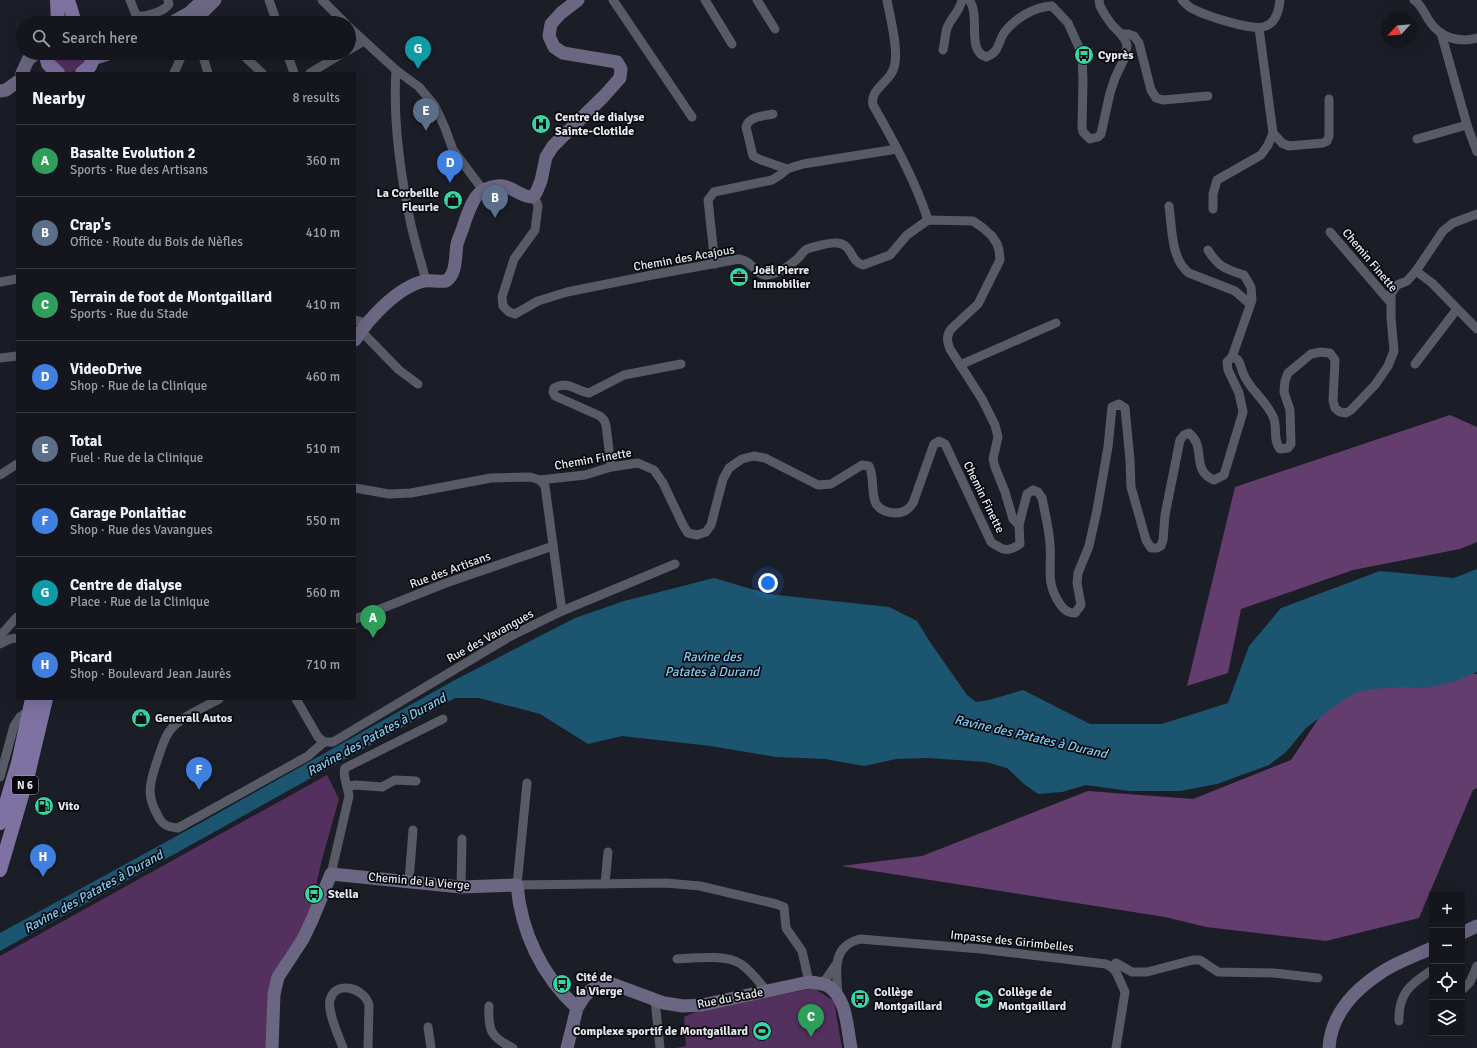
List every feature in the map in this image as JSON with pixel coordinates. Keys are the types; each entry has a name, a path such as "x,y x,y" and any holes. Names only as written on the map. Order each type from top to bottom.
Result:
{"main road":[{"path":"57,0 58,16"},
{"path":"68,0 73,16"},
{"path":"44,60 56,72"},
{"path":"84,72 90,66 92,60"},
{"name":"N 6","path":"0,870 28,775 46,700"},
{"name":"N 6","path":"0,823 18,763 31,704"}],"street":[{"path":"130,0 136,15 138,16"},
{"path":"145,16 163,11 169,4 168,0"},
{"path":"183,16 203,0"},
{"path":"198,16 215,0"},
{"path":"269,0 275,16"},
{"path":"322,0 338,16"},
{"path":"418,384 399,370 359,328 402,292 413,285 426,281 446,281 452,275 458,243 472,202 483,190 499,186 512,189 525,197 532,197 536,193 541,181 546,157 553,146 604,96 620,78 621,69 617,62 563,53 554,47 549,36 551,24 561,13 578,0"},
{"path":"613,0 692,117"},
{"path":"705,0 732,44"},
{"path":"757,0 775,29"},
{"path":"887,0 896,63 891,75 874,92 872,100 873,105 921,198 928,220 973,220 992,236 999,250 1000,260 978,304 951,329 947,334 947,342 982,399 995,425 998,437 993,460 1013,519 1019,525"},
{"path":"943,50 947,28 960,9 962,0"},
{"path":"970,0 973,4 975,41 980,53 986,57 997,50 1004,33 1016,20 1034,9 1051,3 1068,23 1082,54 1082,128 1083,132 1090,139 1098,137 1101,134 1110,93 1126,54 1127,45 1121,34 1105,15 1100,6 1099,0"},
{"path":"1182,0 1190,7 1212,16 1251,28 1266,26 1274,19 1278,13 1280,0"},
{"path":"1417,1 1431,23 1441,33 1452,39 1462,41 1477,38"},
{"path":"1213,209 1213,194 1217,180 1261,155 1268,145 1273,133 1259,28"},
{"path":"1441,33 1467,125 1477,152"},
{"path":"356,34 396,70 419,87 435,106 453,150 483,190"},
{"path":"1121,34 1134,36 1139,43 1151,90 1156,98 1163,100 1208,96"},
{"path":"356,46 364,41"},
{"path":"22,72 28,60"},
{"path":"174,72 180,60"},
{"path":"204,60 208,72"},
{"path":"248,60 261,72"},
{"path":"289,60 294,72"},
{"path":"312,72 332,60"},
{"path":"396,70 394,94 396,127 408,210 426,281"},
{"path":"0,91 6,90 16,83"},
{"path":"1273,133 1282,143 1289,146 1322,143 1326,141 1329,136 1329,99"},
{"path":"773,114 752,119 747,123 746,127 751,152 755,158 786,168 897,149"},
{"path":"1417,139 1467,125"},
{"path":"715,264 708,200 714,192 772,180 780,175 786,168"},
{"name":"Chemin des Acajous","path":"534,195 538,206 535,230 514,259 502,297 503,306 509,312 515,314 538,301 566,292 738,259 745,260 759,273 769,275 780,271 796,260 807,249 838,243 847,246 855,262 863,265 890,255 907,235 928,220"},
{"path":"1169,206 1176,257 1183,269 1189,274 1235,291 1250,304"},
{"name":"Chemin Finette","path":"1232,357 1236,358 1241,363 1243,373 1247,381 1266,403 1274,420 1277,445 1280,449 1285,450 1291,444 1290,410 1284,392 1285,381 1288,373 1311,354 1321,352 1330,353 1335,360 1333,401 1335,408 1340,412 1346,413 1351,410 1375,386 1388,366 1394,351 1391,294 1397,285 1407,281 1416,271 1443,231 1453,223 1477,214"},
{"name":"Chemin Finette","path":"1330,232 1391,303"},
{"name":"Chemin Finette","path":"356,488 389,494 411,493 491,478 530,478 540,480 585,475 611,467 638,463 654,470 663,483 683,526 688,533 697,535 706,532 711,525 723,479 729,468 742,459 754,456 765,458 818,485 831,484 862,464 869,466 873,473 873,496 878,506 888,512 900,513 908,511 913,503 934,444 939,441 946,444 991,542 1002,549 1012,549 1020,544 1019,525 1027,494 1033,490 1038,492 1042,498 1050,544 1050,579 1053,594 1062,608 1070,613 1075,612 1081,605 1077,583 1078,573 1089,546 1098,510 1108,447 1112,407 1119,404 1125,408 1131,487 1146,540 1151,548 1161,546 1164,540 1165,515 1180,440 1184,435 1189,433 1195,437 1201,470 1206,476 1214,480 1224,475 1243,412 1239,393 1228,370 1227,362 1232,357 1252,300 1251,287 1244,275 1223,268 1214,260 1208,250"},
{"path":"1416,271 1432,283 1477,329"},
{"path":"0,282 16,279"},
{"path":"1415,364 1457,309"},
{"path":"960,365 1056,323"},
{"path":"0,358 16,356"},
{"path":"611,467 606,425 604,420 600,416 555,396 553,392 554,388 564,384 589,393 624,375 681,364"},
{"path":"0,475 16,465"},
{"name":"Chemin Finette","path":"540,480 545,486 562,611"},
{"name":"Rue des Artisans","path":"356,618 446,583 553,546"},
{"name":"Rue des Vavangues","path":"217,700 182,720 172,727 165,736 151,781 149,793 151,803 160,821 169,827 178,828 199,817 308,756 324,742 333,742 509,637 562,611 675,564"},
{"path":"0,636 16,618"},
{"path":"0,644 16,638"},
{"path":"297,700 318,737 324,742"},
{"path":"0,777 14,726 31,704"},
{"path":"272,1048 274,994 278,977 306,934 331,874 350,796 343,771 345,768 443,719"},
{"path":"348,786 356,785 382,787 395,780 416,781"},
{"path":"527,783 517,885 519,903 523,921 534,950 565,996 577,1008 567,1048"},
{"path":"409,881 413,830"},
{"path":"461,887 462,839"},
{"path":"605,884 608,852"},
{"name":"Chemin de la Vierge","path":"331,874 461,887 517,885"},
{"path":"517,885 666,883 700,886 761,899 784,907 786,928 802,951 815,982 833,991 838,998 843,1010 851,1048"},
{"path":"1465,932 1477,926"},
{"name":"Impasse des Girimbelles","path":"815,982 826,978 837,963 842,949 849,943 860,939 982,949 1106,964 1111,967 1116,964 1132,972 1147,972 1193,960 1200,960 1218,972 1274,973 1318,978"},
{"path":"1329,1048 1330,1037 1338,1015 1355,993 1382,971 1429,949"},
{"path":"677,959 717,958 737,962 745,967 767,991"},
{"name":"Impasse des Girimbelles","path":"837,963 838,998"},
{"path":"1465,987 1470,982 1477,966"},
{"path":"1111,967 1118,976 1125,992 1116,1048"},
{"path":"1399,1021 1400,1006 1404,994 1414,982 1429,972"},
{"name":"Rue du Stade","path":"577,1008 584,996 591,990 600,985 610,983 664,1003 683,1006 702,1005 815,982"},
{"path":"343,1048 330,1009 330,1001 334,993 342,988 352,989 363,994 367,998 369,1005 368,1048"},
{"path":"656,1000 660,1048"},
{"path":"489,1006 488,1022 490,1030 495,1036 513,1048"},
{"path":"428,1027 431,1048"}],"shaded area":[{"path":"53,60 88,60 78,70 73,72 62,71"},
{"path":"1450,415 1477,427 1477,542 1460,549 1353,570 1241,609 1228,673 1187,686 1235,487"},
{"path":"1355,664 1477,674 1477,788 1473,790 1419,918 1326,941 1206,927 1165,917 841,866 922,856 1088,791 1193,799 1291,760"},
{"path":"327,775 339,799 321,863 307,927 285,954 272,980 270,1048 0,1048 0,956"},
{"name":"Complexe sportif de Montgaillard","path":"814,988 834,1001 842,1048 676,1048 686,1046 684,1017 693,1013"}],"water":[{"name":"Ravine des Patates à Durand","path":"1477,569 1477,672 1456,681 1426,688 1402,687 1373,689 1356,693 1342,701 1306,728 1286,752 1269,765 1217,784 1180,791 1129,791 1086,785 1062,792 1038,794 1024,784 1007,768 986,762 928,758 896,759 864,766 825,759 776,757 710,746 622,736 588,744 540,714 479,698 455,698 0,951 0,933 204,821 453,681 575,618 624,601 714,578 768,594 889,607 917,621 967,695 976,702 989,700 1023,690 1090,724 1162,724 1228,703 1249,646 1281,608 1380,571 1454,578"}],"place":[{"name":"Cyprès","path":"1084,55"},
{"name":"Centre de dialyse","path":"418,69"},
{"name":"Centre de dialyse Sainte-Clotilde","path":"541,124"},
{"name":"Total","path":"426,131"},
{"name":"VideoDrive","path":"450,183"},
{"name":"La Corbeille Fleurie","path":"453,200"},
{"name":"Crap's","path":"495,218"},
{"name":"Joël Pierre Immobilier","path":"739,277"},
{"name":"Basalte Evolution 2","path":"373,638"},
{"name":"Generall Autos","path":"141,718"},
{"name":"Garage Ponlaitiac","path":"199,790"},
{"name":"Vito","path":"44,806"},
{"name":"Picard","path":"43,877"},
{"name":"Stella","path":"314,894"},
{"name":"Cité de la Vierge","path":"562,984"},
{"name":"Collège Montgaillard","path":"860,999"},
{"name":"Collège de Montgaillard","path":"984,999"},
{"name":"Complexe sportif de Montgaillard","path":"762,1031"},
{"name":"Terrain de foot de Montgaillard","path":"811,1037"}]}
